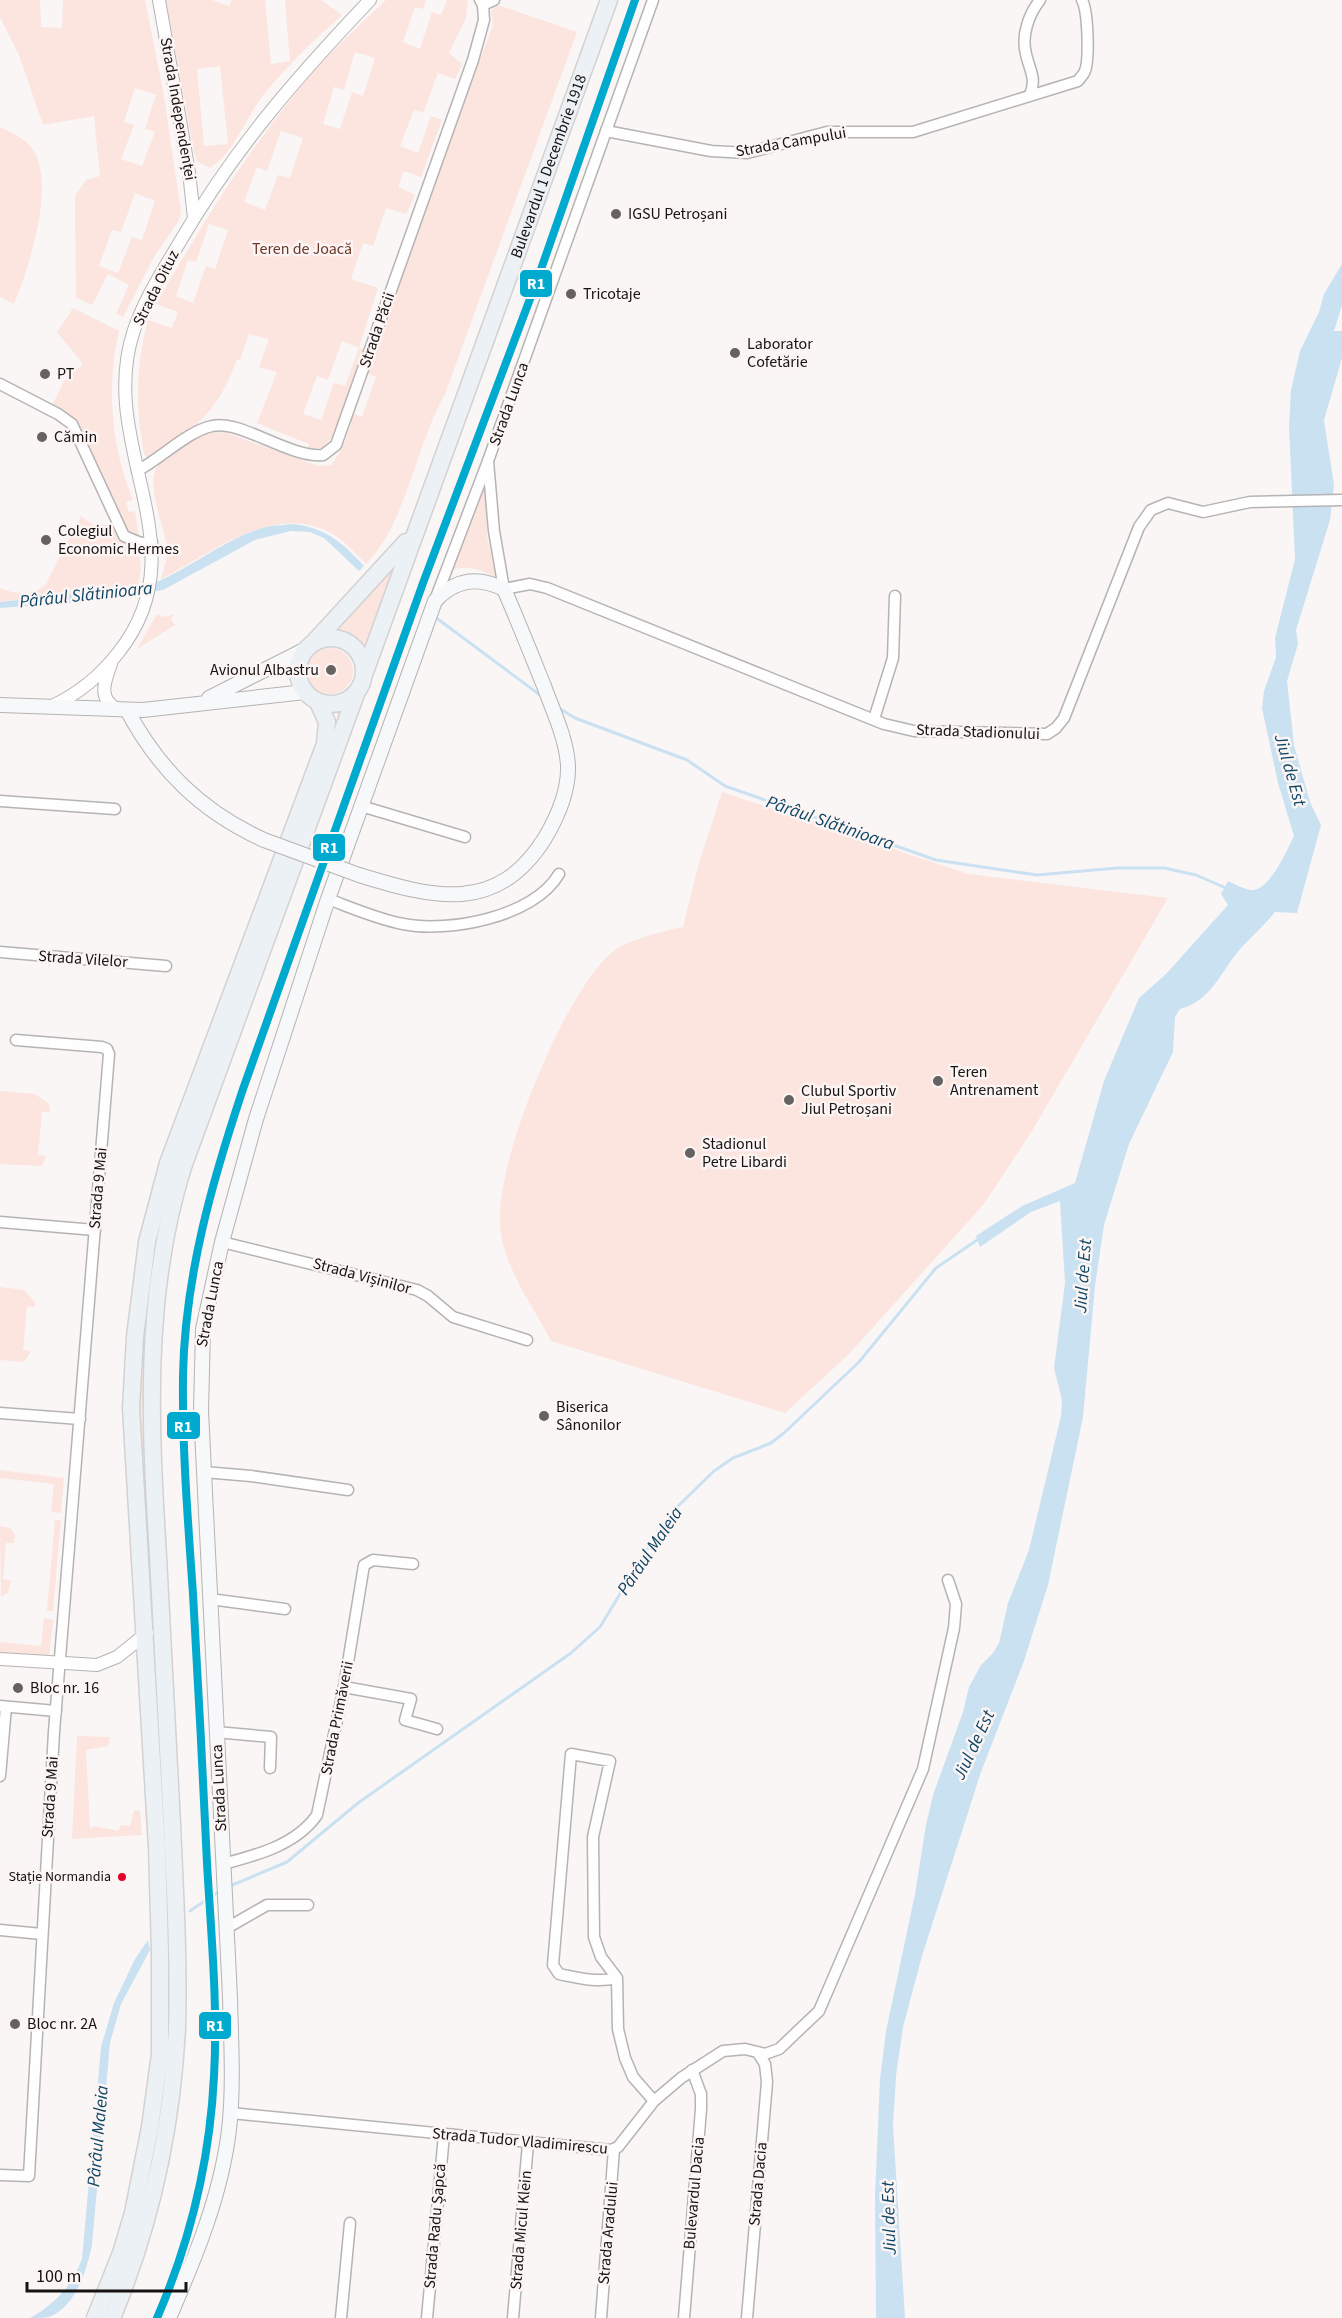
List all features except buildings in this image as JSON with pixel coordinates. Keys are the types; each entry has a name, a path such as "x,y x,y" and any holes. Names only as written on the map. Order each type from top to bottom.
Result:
{"main road":[{"name":"Bulevardul 1 Decembrie 1918","path":"364,672 609,0"},
{"name":"Bulevardul 1 Decembrie 1918","path":"311,645 413,534"},
{"path":"122,710 153,753 187,791 230,823 264,840 359,875 411,890 453,894 489,888 517,874 545,838 563,799 568,764 557,719 504,589 485,581 468,581 450,587 435,601"},
{"name":"Strada Lunca","path":"169,2318 195,2258 212,2207 227,2147 231,2113 227,1928 200,1361 203,1329 222,1242 274,1057 435,601"},
{"path":"112,2318 148,2216 169,2103 177,2028 167,1899 154,1633 150,1389 152,1338 164,1238 183,1167 364,672 363,661 349,643 338,638 311,645 201,702"},
{"path":"154,1633 131,1408 135,1337 147,1242 168,1163 325,744 327,722 297,670 311,645"},
{"path":"0,705 122,710 157,709 201,702 312,697 342,703 356,693"},
{"path":"95,2318 121,2253 133,2213 154,2100 160,2036 167,1899"}],"street":[{"name":"Strada Independenței","path":"159,0 189,172 194,218"},
{"name":"Strada Oituz","path":"51,706 75,694 113,660 135,630 150,595 152,542 127,416 128,352 143,308 215,184 283,93 370,0"},
{"name":"Strada Păcii","path":"138,471 196,433 214,425 230,428 306,454 323,455 336,445 473,60 484,20 482,3 494,0"},
{"name":"Strada Lunca","path":"435,601 488,461 653,0"},
{"path":"1030,94 1034,81 1024,41 1026,27 1041,0"},
{"name":"Strada Campului","path":"606,131 701,150 747,153 827,132 913,132 1078,81 1084,74 1087,63 1082,0"},
{"path":"189,172 201,182 215,184"},
{"path":"0,384 58,414 72,424 124,536 134,542 152,542"},
{"path":"488,461 494,531 504,589"},
{"name":"Strada Stadionului","path":"504,589 530,584 547,588 874,719 914,731 1047,734 1064,718 1146,514 1168,503 1203,512 1236,503 1342,500"},
{"path":"874,719 893,658 895,596"},
{"path":"113,660 103,690 106,700 122,710"},
{"path":"0,801 115,809"},
{"path":"361,806 465,837"},
{"path":"328,899 402,924 445,925 496,916 525,904 547,891 559,874"},
{"name":"Strada Vilelor","path":"0,952 166,966"},
{"name":"Strada 9 Mai","path":"0,2175 29,2176 59,1664 95,1230 107,1049 16,1040"},
{"path":"0,1222 95,1230"},
{"name":"Strada Vișinilor","path":"222,1242 417,1290 428,1296 453,1317 527,1340"},
{"path":"0,1413 80,1419"},
{"path":"204,1473 251,1476 348,1490"},
{"name":"Strada Primăverii","path":"224,1864 268,1850 286,1841 309,1826 317,1815 344,1687 364,1565 374,1560 413,1564"},
{"path":"758,2053 779,2049 819,2011 919,1782 954,1628 956,1604 948,1580"},
{"path":"210,1599 285,1609"},
{"path":"0,1659 84,1666 110,1661 154,1633"},
{"path":"344,1687 411,1700 405,1720 437,1729"},
{"path":"0,1776 3,1706 56,1711"},
{"path":"216,1732 272,1737 270,1768"},
{"path":"616,1978 589,1980 559,1974 554,1965 560,1859 571,1754 610,1761 601,1806 595,1820 592,1866 594,1937 601,1957 616,1978 618,2029 625,2058 633,2077 654,2101"},
{"path":"227,1928 267,1905 285,1903 308,1905"},
{"path":"0,1930 42,1934"},
{"name":"Strada Tudor Vladimirescu","path":"231,2113 528,2143 614,2149 654,2101 692,2070 723,2051 734,2048 758,2053"},
{"name":"Strada Dacia","path":"747,2318 767,2082 765,2064 758,2053"},
{"name":"Bulevardul Dacia","path":"684,2318 701,2109 701,2094 692,2070"},
{"name":"Strada Radu Șapcă","path":"427,2318 444,2135"},
{"name":"Strada Micul Klein","path":"513,2318 528,2143"},
{"name":"Strada Aradului","path":"601,2318 614,2149"},
{"path":"341,2318 350,2223"}],"green space":[{"path":"0,0 40,0 41,27 62,28 63,0 145,0 164,96 181,212 179,220 154,257 123,317 116,314 129,285 108,274 92,305 76,298 75,196 86,180 100,176 94,116 43,125 19,55 0,17","holes":["135,88 156,95 145,129 155,132 142,166 121,159 134,125 124,122","135,193 155,201 142,240 132,237 118,273 99,266 112,230 121,232"]},
{"path":"166,0 212,0 229,6 232,0 265,0 271,64 290,61 285,0 321,0 342,15 282,73 264,94 233,145 218,162 210,168 197,161","holes":["220,66 228,144 204,146 197,69"]},
{"name":"Teren de Joacă","path":"386,0 426,0 423,9 415,7 403,42 420,49 432,12 441,15 447,0 468,0 466,18 449,53 462,64 455,79 438,73 423,113 414,110 400,146 418,153 431,116 442,120 421,177 404,171 398,187 415,195 406,214 386,208 373,246 363,243 351,279 378,288 359,347 364,350 333,436 323,447 307,451 309,444 257,423 277,372 259,367 269,339 249,334 240,360 237,359 222,392 204,418 165,448 149,458 145,456 138,400 140,360 148,320 172,328 178,312 156,304 209,216 287,104 337,47","holes":["355,52 375,58 363,96 352,92 340,129 323,124 334,87 344,90","281,131 303,138 290,178 278,175 265,210 244,202 257,167 267,171","209,224 228,230 215,269 206,266 193,303 176,296 188,260 196,262","342,341 359,348 345,386 334,383 321,420 303,414 317,376 328,380"]},
{"path":"498,5 577,32 445,394 426,436 401,506 380,547 366,564 331,533 309,525 287,523 265,527 243,535 161,579 167,547 157,507 154,477 156,469 164,461 197,438 220,432 318,466 331,465 342,449 352,423 348,422 352,413 362,417 376,377 366,373 420,219 493,25 491,11"},
{"path":"0,127 16,135 29,146 36,155 41,171 42,189 37,230 14,304 0,297"},
{"path":"73,308 119,331 112,395 115,438 133,500 126,502 129,512 135,511 139,536 125,529 83,432 72,420 52,406 64,381 83,364 57,332"},
{"path":"486,483 487,536 496,578 473,568 449,571"},
{"path":"81,516 92,524 110,525 122,540 138,547 141,567 138,587 0,602 0,588 11,592 30,593 46,584"},
{"path":"397,562 368,651 354,635 334,629"},
{"path":"157,614 165,617 175,614 171,619 175,625 137,649"},
{"path":"330,648 346,655 353,671 346,687 330,694 314,687 307,671 314,655"},
{"path":"337,711 347,711 185,1143 162,1223 149,1307 142,1416 154,1602 149,1602 138,1399 143,1322 158,1220 186,1128 324,760 337,723"},
{"name":"Clubul Sportiv Jiul Petroșani","path":"722,792 968,874 1168,898 1032,1131 984,1204 849,1354 785,1413 551,1341 513,1271 502,1241 500,1226 501,1198 508,1162 520,1123 553,1041 592,974 611,953 636,940 683,927 699,863"},
{"path":"0,1091 35,1094 49,1104 50,1112 42,1112 38,1155 46,1156 42,1166 0,1164"},
{"path":"0,1287 24,1290 35,1302 35,1307 27,1306 23,1350 31,1351 24,1362 0,1360"},
{"path":"0,1470 64,1478 61,1513 51,1512 54,1484 0,1478"},
{"path":"55,1520 61,1520 53,1611 47,1611"},
{"path":"0,1526 10,1528 15,1535 14,1543 6,1543 3,1579 11,1580 8,1593 1,1597"},
{"path":"44,1618 53,1620 49,1655 0,1653 0,1642 41,1646"},
{"path":"77,1736 110,1737 108,1746 86,1750 90,1829 94,1826 118,1831 121,1825 130,1826 134,1810 140,1811 142,1835 72,1839"}],"water":[{"name":"Jiul de Est","path":"1342,264 1342,305 1334,331 1342,331 1342,358 1324,420 1334,485 1330,520 1296,630 1298,644 1287,681 1294,745 1310,802 1321,825 1297,913 1275,912 1242,947 1208,992 1191,1005 1180,1009 1175,1017 1173,1052 1129,1144 1104,1225 1095,1286 1083,1417 1048,1585 1024,1661 981,1772 922,1956 903,2027 896,2076 893,2126 905,2318 876,2318 875,2196 880,2079 886,2031 915,1894 926,1825 933,1795 963,1712 969,1687 981,1665 999,1643 1008,1603 1029,1550 1061,1416 1062,1400 1054,1368 1065,1283 1060,1201 1031,1212 980,1247 976,1236 1022,1206 1075,1183 1104,1081 1139,998 1166,974 1228,905 1221,894 1228,881 1242,888 1258,889 1277,869 1294,836 1278,783 1262,708 1264,691 1276,657 1275,638 1295,559 1289,426 1291,390 1300,351 1319,312 1324,294"},
{"path":"294,524 325,533 349,550 364,566 359,571 324,538 310,532 291,531 255,540 163,590 84,602 0,608 0,602 147,586 251,532 269,526"},
{"path":"148,1940 150,1950 121,2004 110,2043 92,2245 87,2265 79,2286 66,2305 49,2317 30,2318 62,2293 73,2278 82,2259 101,2047 114,2003 135,1959"}],"waterway":[{"name":"Pârâul Slătinioara","path":"435,617 544,698"},
{"name":"Pârâul Slătinioara","path":"557,707 575,718 687,760 725,786 936,860 1037,875 1117,868 1164,868 1196,875 1228,889"},
{"name":"Pârâul Maleia","path":"230,1886 287,1862 358,1803 571,1653 600,1627 658,1531 673,1511 714,1471 733,1458 771,1443 784,1433 859,1362 936,1268 980,1238"},
{"name":"Pârâul Maleia","path":"190,1911 221,1890"}],"transit line":[{"name":"R1","path":"157,2318 179,2260 196,2199 208,2138 214,2076 213,1969 183,1430 185,1338 202,1230 243,1089 423,583 539,275 635,0"}],"place":[{"name":"IGSU Petroșani","path":"616,214"},
{"name":"Tricotaje","path":"571,294"},
{"name":"Laborator Cofetărie","path":"735,353"},
{"name":"PT","path":"45,374"},
{"name":"Cămin","path":"42,437"},
{"name":"Colegiul Economic Hermes","path":"46,540"},
{"name":"Avionul Albastru","path":"331,670"},
{"name":"Teren Antrenament","path":"938,1081"},
{"name":"Clubul Sportiv Jiul Petroșani","path":"789,1100"},
{"name":"Stadionul Petre Libardi","path":"690,1153"},
{"name":"Biserica Sânonilor","path":"544,1416"},
{"name":"Bloc nr. 16","path":"18,1688"},
{"name":"Stație Normandia","path":"122,1877"},
{"name":"Bloc nr. 2A","path":"15,2024"}]}
